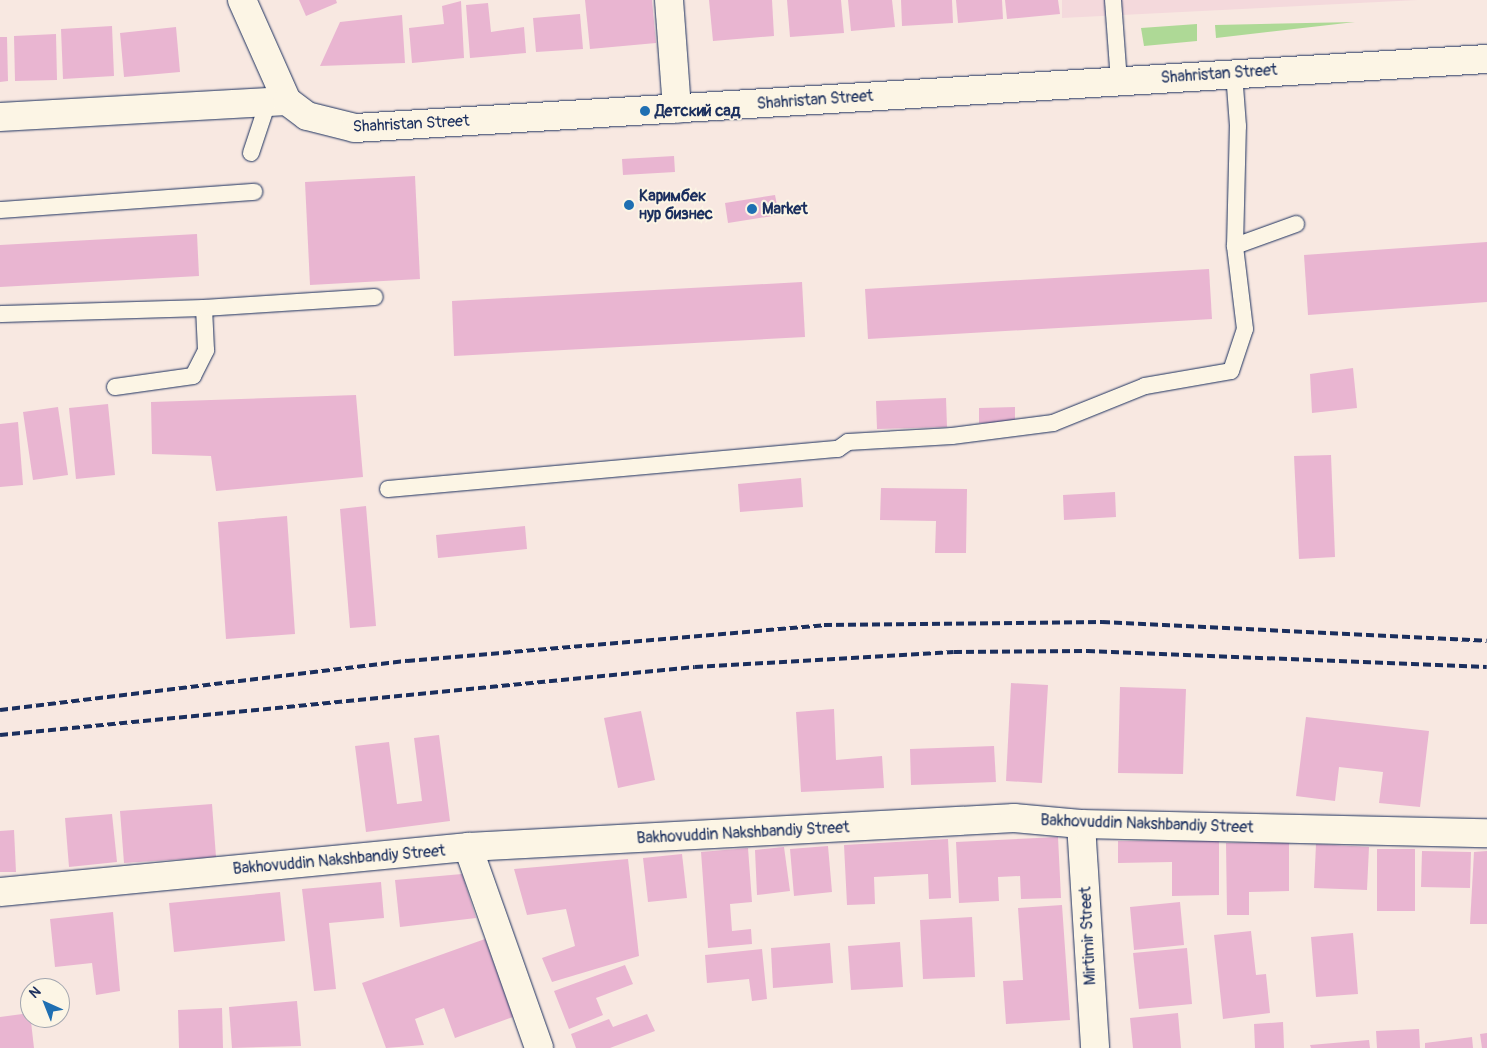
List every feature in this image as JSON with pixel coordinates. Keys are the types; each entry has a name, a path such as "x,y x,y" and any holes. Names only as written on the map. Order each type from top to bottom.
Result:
{"street":[{"path":"0,117 278,102 242,0"},
{"path":"669,0 677,109"},
{"name":"Shahristan Street","path":"278,102 313,118 355,128 1487,59"},
{"name":"Bakhovuddin Nakshbandiy Street","path":"0,892 468,847 1014,818 1081,824 1487,833"},
{"name":"Mirtimir Street","path":"1081,824 1095,1048"},
{"path":"468,847 539,1048"}],"lane":[{"path":"1113,0 1119,80"},
{"path":"388,489 838,449 848,442 952,436 1053,423 1144,386 1231,371 1245,329 1235,246 1238,126 1234,73"},
{"path":"251,153 278,102"},
{"path":"0,210 254,192"},
{"path":"1235,246 1296,224"},
{"path":"0,314 204,308 375,297"},
{"path":"115,387 193,376 206,350 204,308"}],"shaded area":[{"path":"1062,0 1418,0 1062,18"}],"green space":[{"path":"1355,22 1216,38 1215,25"},
{"path":"1197,24 1197,41 1144,46 1141,28"}],"building":[{"path":"299,0 336,0 337,3 306,16"},
{"path":"585,0 652,0 656,43 590,49"},
{"path":"709,0 772,0 774,36 713,41"},
{"path":"787,0 841,0 844,33 790,37"},
{"path":"848,0 892,0 895,27 851,31"},
{"path":"901,0 952,0 953,23 902,26"},
{"path":"956,0 1002,0 1003,19 958,23"},
{"path":"1005,0 1058,0 1060,14 1007,19"},
{"path":"461,1 464,58 412,63 409,28 444,24 442,6"},
{"path":"488,3 491,32 524,27 526,53 470,58 466,5"},
{"path":"580,14 583,49 536,52 533,18"},
{"path":"402,15 405,63 320,66 340,22"},
{"path":"112,26 114,76 63,79 61,29"},
{"path":"176,27 180,72 124,77 120,33"},
{"path":"56,34 57,80 15,81 14,36"},
{"path":"0,37 7,37 8,81 0,82"},
{"path":"674,156 675,172 623,175 622,159"},
{"path":"415,176 420,279 310,285 305,182"},
{"path":"775,195 779,215 728,223 725,203"},
{"path":"197,234 199,276 0,287 0,245"},
{"path":"1487,242 1487,302 1308,315 1304,255"},
{"path":"1209,269 1212,319 868,339 865,289"},
{"path":"802,282 805,337 454,356 452,301"},
{"path":"1353,368 1357,408 1312,413 1310,374"},
{"path":"356,395 363,477 216,491 211,456 152,454 151,402"},
{"path":"946,398 947,427 877,429 876,401"},
{"path":"108,404 115,475 76,479 69,408"},
{"path":"58,407 68,475 33,480 23,412"},
{"path":"1015,407 1015,423 979,423 979,408"},
{"path":"18,422 23,485 0,487 0,424"},
{"path":"1331,455 1335,557 1299,559 1294,456"},
{"path":"801,478 803,507 740,512 738,484"},
{"path":"881,488 967,489 966,553 935,553 936,521 880,520"},
{"path":"1115,492 1116,517 1064,520 1063,495"},
{"path":"366,506 376,626 350,628 340,509"},
{"path":"287,516 295,634 226,639 218,522"},
{"path":"525,526 527,549 438,558 436,535"},
{"path":"1011,683 1048,685 1042,783 1006,781"},
{"path":"1120,687 1186,689 1183,774 1118,773"},
{"path":"834,709 836,760 882,756 884,788 801,792 796,712"},
{"path":"641,711 655,780 618,788 604,718"},
{"path":"1306,717 1429,731 1420,807 1379,803 1383,772 1339,767 1335,801 1296,796"},
{"path":"439,735 450,821 366,832 355,746 389,742 397,804 422,801 414,738"},
{"path":"994,746 996,782 911,785 910,749"},
{"path":"212,804 216,857 124,863 120,811"},
{"path":"112,814 117,862 69,867 65,818"},
{"path":"14,830 16,872 0,872 0,831"},
{"path":"1058,837 1061,898 1021,899 1020,876 998,877 999,901 959,903 956,842"},
{"path":"948,839 951,898 929,899 928,874 874,877 875,904 847,905 844,845"},
{"path":"1219,840 1219,895 1172,896 1172,862 1118,863 1118,841"},
{"path":"1289,842 1289,891 1249,892 1249,915 1227,915 1226,843"},
{"path":"1316,844 1369,847 1367,890 1314,888"},
{"path":"828,846 832,892 794,896 790,849"},
{"path":"784,847 790,891 757,895 755,850"},
{"path":"748,848 752,902 730,904 732,931 751,929 752,944 708,948 701,852"},
{"path":"1377,849 1415,849 1415,911 1377,911"},
{"path":"1422,851 1471,852 1470,888 1421,887"},
{"path":"1487,851 1487,924 1470,924 1474,852"},
{"path":"682,854 687,898 648,902 643,858"},
{"path":"628,859 639,956 552,982 542,958 575,946 566,909 527,915 514,869"},
{"path":"462,874 476,918 400,927 395,880"},
{"path":"381,882 384,918 329,923 336,989 314,991 302,889"},
{"path":"280,892 285,941 174,952 169,903"},
{"path":"1180,902 1184,945 1134,950 1130,907"},
{"path":"1062,905 1070,1020 1006,1024 1003,981 1023,980 1018,908"},
{"path":"113,912 120,991 96,995 92,963 55,967 50,919"},
{"path":"972,917 975,977 923,979 920,920"},
{"path":"1251,931 1256,975 1266,974 1270,1013 1223,1019 1214,935"},
{"path":"1353,933 1358,994 1316,997 1311,937"},
{"path":"485,939 513,1017 455,1038 444,1008 415,1019 424,1045 386,1048 362,983"},
{"path":"900,942 903,987 851,990 848,946"},
{"path":"830,943 833,983 773,988 771,948"},
{"path":"1187,948 1192,1004 1139,1009 1133,953"},
{"path":"762,949 767,999 752,1001 749,979 707,983 705,955"},
{"path":"625,965 633,984 596,998 603,1015 569,1029 554,991"},
{"path":"297,1001 301,1046 232,1048 229,1007"},
{"path":"222,1008 223,1048 179,1048 178,1010"},
{"path":"1178,1013 1181,1048 1133,1048 1130,1018"},
{"path":"20,1014 20,1028 32,1028 34,1048 0,1048 0,1017"},
{"path":"647,1014 655,1031 610,1048 576,1048 571,1034 609,1019 613,1027"},
{"path":"1283,1022 1284,1048 1255,1048 1254,1024"},
{"path":"1419,1029 1420,1048 1377,1048 1376,1031"},
{"path":"1487,1033 1487,1048 1482,1048 1480,1034"},
{"path":"1472,1037 1473,1048 1425,1048 1425,1043"},
{"path":"1369,1040 1370,1048 1311,1048 1310,1045"}],"railway":[{"path":"0,710 407,661 824,625 1102,622 1487,641"},
{"path":"0,735 695,667 954,652 1087,651 1487,667"}],"place":[{"name":"Детский сад","path":"645,111"},
{"name":"Каримбек нур бизнес","path":"629,205"},
{"name":"Market","path":"752,209"}]}
